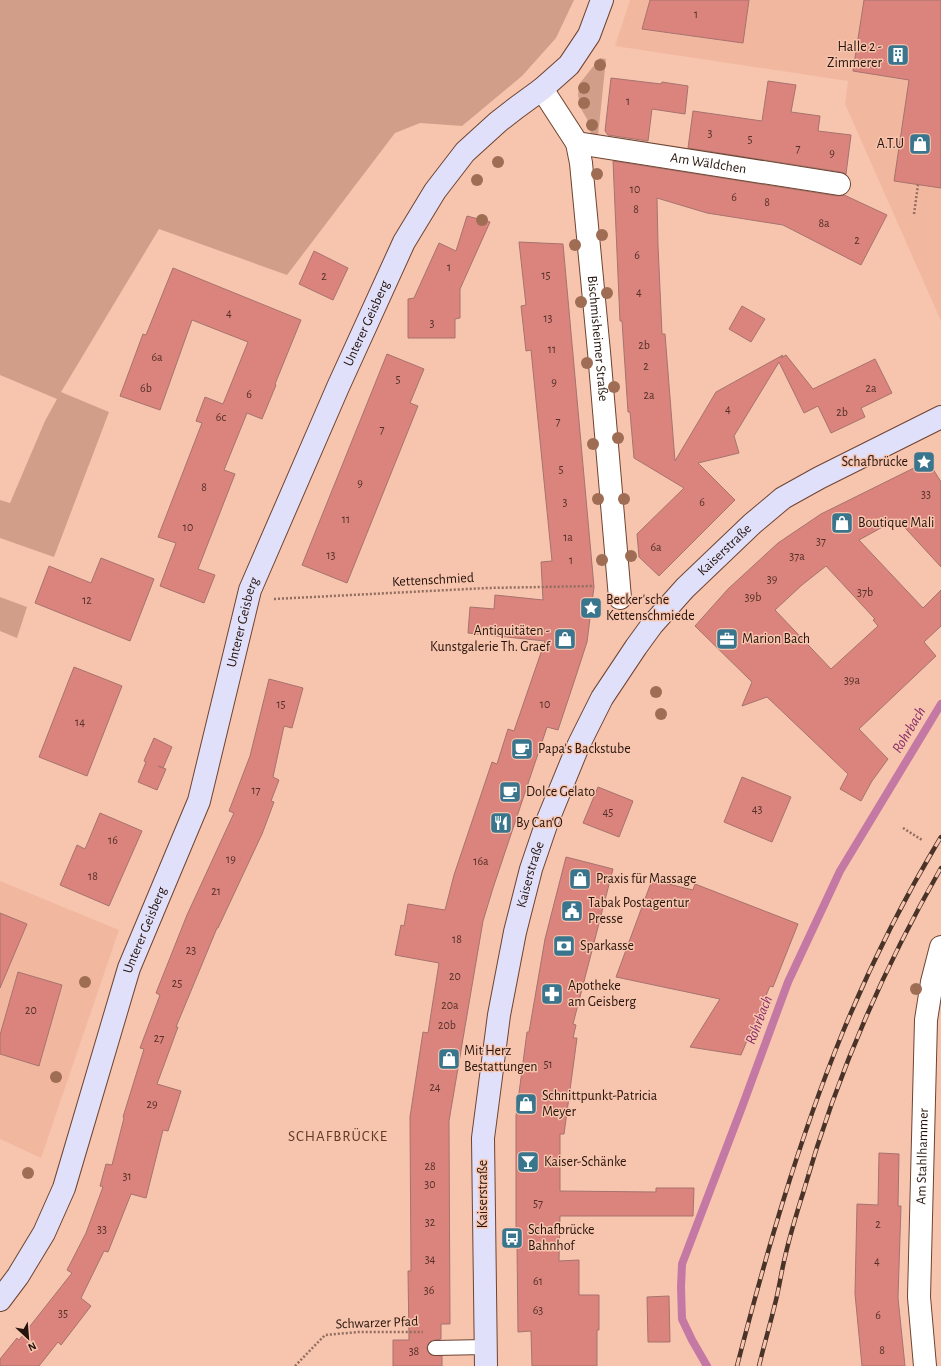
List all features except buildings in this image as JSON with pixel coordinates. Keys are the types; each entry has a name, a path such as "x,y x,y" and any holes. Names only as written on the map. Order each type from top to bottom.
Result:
{"street":[{"name":"Unterer Geisberg","path":"0,1300 18,1276 44,1233 64,1188 129,968 199,801 250,590 334,394 404,242 435,191 465,152 569,65 589,35 602,0"},
{"name":"Bischmisheimer Straße","path":"542,89 577,143 581,163 620,598"},
{"name":"Am Wäldchen","path":"577,143 839,184"},
{"name":"Kaiserstraße","path":"485,1357 484,1138 499,1015 514,932 530,869 547,822 579,744 602,698 652,625 685,588 752,524 783,498 941,417"},
{"name":"Am Stahlhammer","path":"925,1366 919,1297 926,1020 932,982 941,947"}],"lane":[{"path":"436,1348 485,1357"}],"path":[{"path":"914,214 918,185"},
{"name":"Kettenschmied","path":"273,599 487,588 594,586"},
{"path":"903,828 922,840"},
{"name":"Schwarzer Pfad","path":"295,1366 325,1335 359,1332 427,1332"}],"shaded area":[{"path":"0,0 574,0 556,38 522,76 462,126 420,123 395,133 287,275 159,229 61,392 109,412 54,557 0,538 0,500 10,503 45,421 57,399 0,375"},
{"path":"630,0 941,0 941,321 845,104 848,81 615,46"},
{"path":"600,58 606,59 598,136 591,134 587,119 580,107 578,94 580,83"},
{"path":"0,597 27,607 17,638 0,631"},
{"path":"0,881 119,930 41,1158 0,1139"}],"waterway":[{"name":"Rohrbach","path":"707,1366 682,1319 682,1264 788,982 840,871 941,704"}],"railway":[{"path":"737,1366 771,1240 797,1157 826,1075 842,1034 876,958 900,909 941,837"},
{"path":"759,1366 791,1232 831,1107 846,1066 881,985 900,945 941,868"}],"place":[{"name":"Halle 2 - Zimmerer","path":"898,55"},
{"name":"A.T.U","path":"920,144"},
{"name":"Schafbrücke","path":"924,462"},
{"name":"Boutique Mali","path":"842,523"},
{"name":"Becker'sche Kettenschmiede","path":"591,608"},
{"name":"Antiquitäten - Kunstgalerie Th. Graef","path":"565,639"},
{"name":"Marion Bach","path":"727,639"},
{"name":"Papa's Backstube","path":"522,749"},
{"name":"Dolce Gelato","path":"510,792"},
{"name":"By Can‘O","path":"501,823"},
{"name":"Praxis für Massage","path":"580,879"},
{"name":"Tabak Postagentur Presse","path":"572,911"},
{"name":"Sparkasse","path":"564,946"},
{"name":"Apotheke am Geisberg","path":"552,994"},
{"name":"Mit Herz Bestattungen","path":"449,1059"},
{"name":"Schnittpunkt-Patricia Meyer","path":"526,1104"},
{"name":"Kaiser-Schänke","path":"528,1162"},
{"name":"Schafbrücke Bahnhof","path":"512,1238"}],"district":[{"name":"SCHAFBRÜCKE","path":"338,1136"}]}
